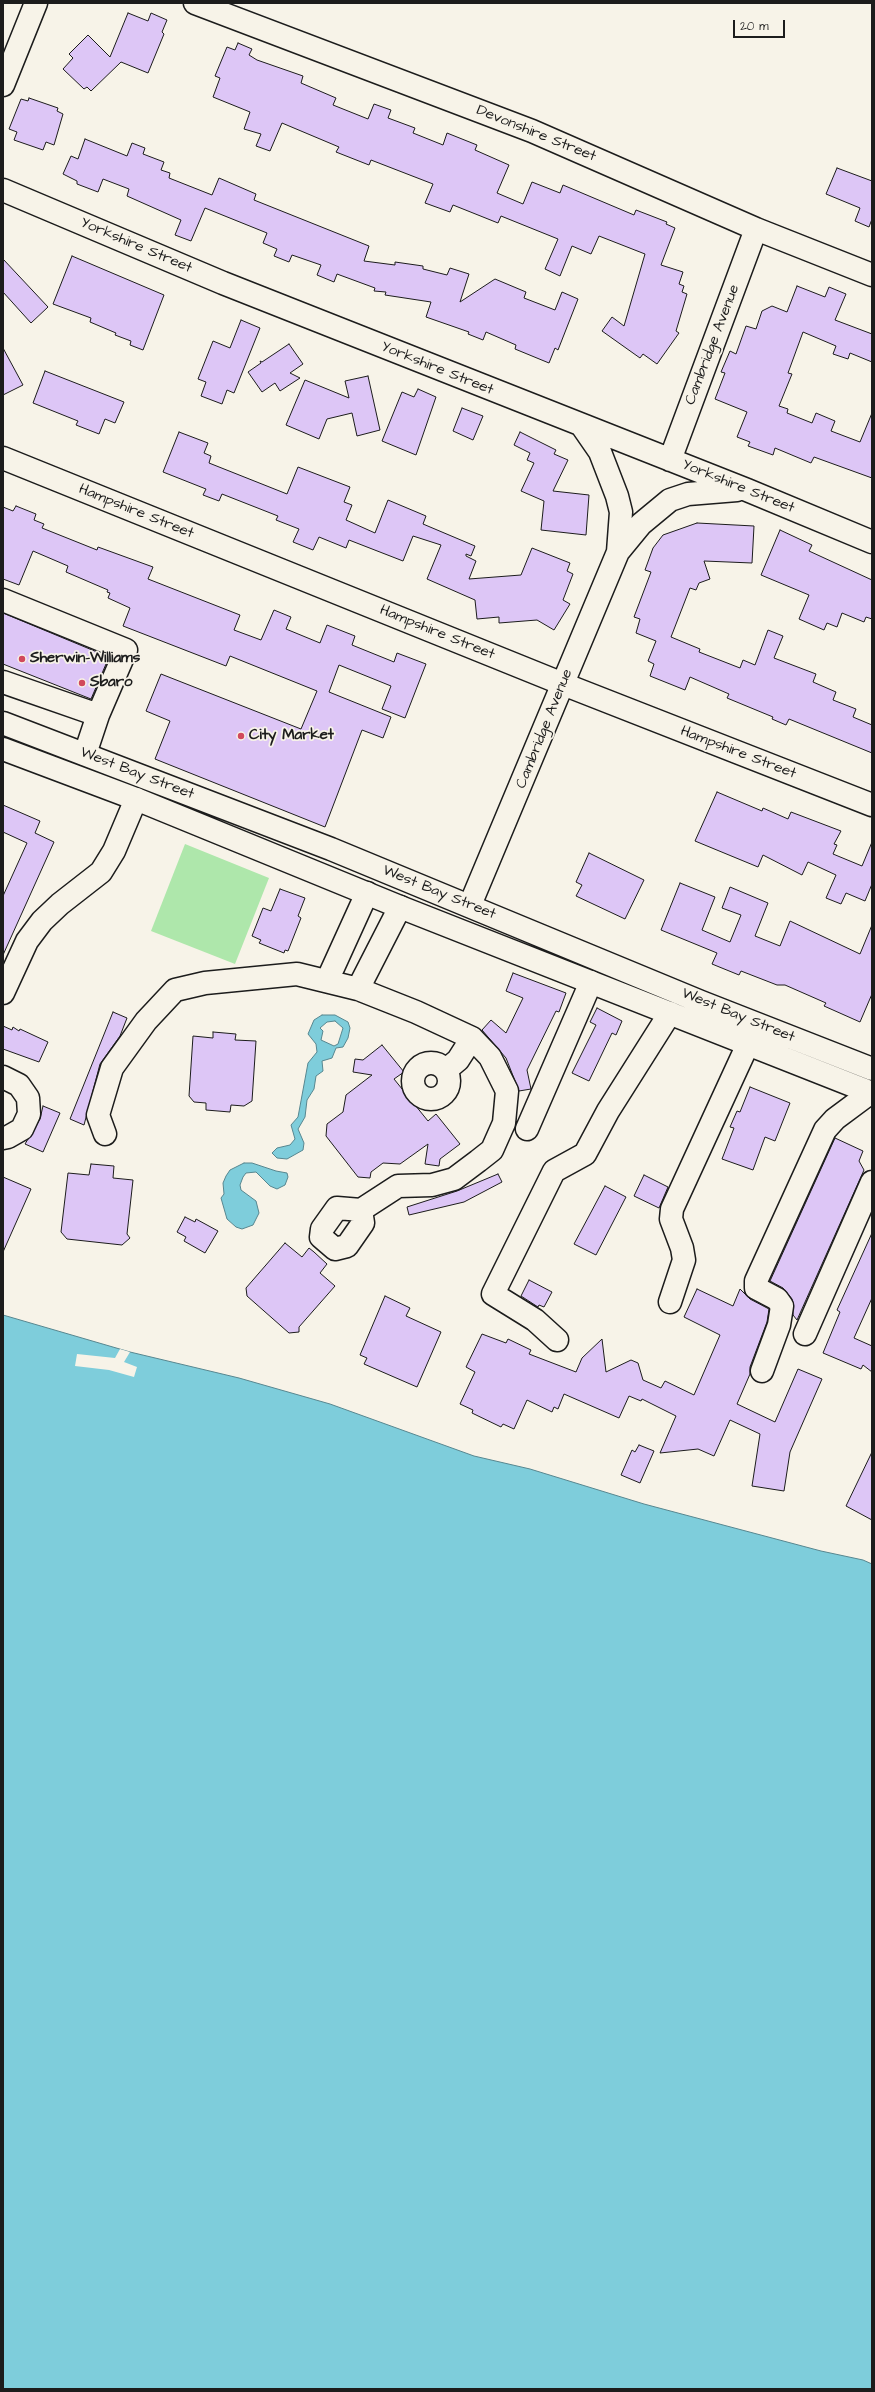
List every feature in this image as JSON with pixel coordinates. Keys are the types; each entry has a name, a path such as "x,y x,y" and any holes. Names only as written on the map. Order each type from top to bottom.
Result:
{"street":[{"path":"3,85 36,3"},
{"name":"Devonshire Street","path":"195,3 532,131 756,229 872,274"},
{"name":"Yorkshire Street","path":"3,190 223,283 747,490 872,542"},
{"name":"Cambridge Avenue","path":"670,460 756,229"},
{"name":"Cambridge Avenue","path":"582,426 600,452 617,496 621,512 618,552"},
{"name":"Hampshire Street","path":"3,458 563,684 872,805"},
{"name":"Cambridge Avenue","path":"470,906 618,552 641,524 670,500 688,494 710,491 747,490"},
{"path":"3,600 126,650 98,715 85,754"},
{"path":"3,682 98,715"},
{"name":"West Bay Street","path":"3,723 331,849 701,1002 872,1070"},
{"name":"West Bay Street","path":"4,754 136,799 400,907 871,1093"},
{"path":"3,993 27,941 42,921 60,904 101,872 114,851 136,799"},
{"path":"326,982 368,893"},
{"path":"358,990 400,907"},
{"path":"344,943 354,954 374,956"},
{"path":"105,1134 98,1115 112,1068 146,1021 176,990 205,983 297,974 358,990 416,1012 472,1038 490,1057 507,1090 504,1123 492,1150 454,1179 432,1184 398,1186 361,1210"},
{"path":"527,1129 591,982"},
{"path":"557,1340 535,1320 493,1294 554,1171 584,1154 608,1111 670,1014"},
{"path":"446,1070 458,1060 472,1038"},
{"path":"670,1302 684,1260 682,1248 671,1219 672,1209 748,1044"},
{"path":"3,1078 19,1085 28,1098 29,1114 22,1129 8,1137 3,1138"},
{"path":"762,1371 780,1325 782,1306 777,1299 756,1288 756,1282 825,1130 835,1119 871,1093"},
{"path":"804,1334 872,1182"}],"green space":[{"path":"185,844 269,878 235,964 151,931"}],"water":[{"path":"322,1015 335,1015 348,1022 350,1028 348,1038 343,1047 336,1048 332,1058 322,1061 323,1071 316,1076 314,1089 307,1100 305,1117 298,1129 304,1143 303,1150 287,1159 277,1158 272,1153 277,1148 290,1145 295,1139 291,1125 298,1117 308,1063 317,1052 316,1044 308,1034 314,1020","holes":["335,1021 343,1028 338,1044 334,1046 321,1040 323,1031 320,1028 327,1022"]},
{"path":"244,1163 252,1163 287,1173 288,1177 285,1185 277,1189 270,1186 256,1172 246,1173 240,1185 241,1190 256,1201 259,1213 253,1225 242,1229 236,1227 227,1219 221,1198 224,1194 223,1183 226,1176 230,1170"},
{"path":"3,1315 130,1352 239,1378 330,1404 474,1456 530,1469 644,1504 821,1551 863,1560 872,1564 872,2389 3,2389"}],"pier":[{"path":"120,1349 130,1352 124,1362 137,1367 134,1377 109,1370 75,1366 77,1354 115,1358"}],"building":[{"path":"128,13 148,21 151,13 167,20 162,32 164,34 148,73 121,62 91,91 87,87 84,89 63,69 73,58 69,54 88,35 110,57"},
{"path":"238,43 252,49 249,55 257,60 303,76 301,83 336,98 333,105 368,119 374,104 391,110 388,118 415,128 413,133 443,145 447,133 477,145 475,150 509,165 497,193 523,204 532,182 560,193 563,185 634,215 636,210 667,222 666,224 675,228 661,265 683,272 679,284 684,286 682,292 687,294 676,331 679,333 657,364 643,354 640,358 602,331 612,317 624,326 645,254 599,236 591,254 572,246 560,276 545,269 558,239 501,216 498,223 453,205 450,212 425,203 433,184 371,160 369,165 336,152 339,147 282,123 270,151 256,146 261,134 244,129 250,112 213,97 220,78 215,76 227,47 235,50"},
{"path":"29,98 58,108 57,111 63,114 54,145 46,142 43,150 14,140 17,132 9,129 21,99 28,101"},
{"path":"85,139 127,156 132,143 145,148 143,154 164,162 161,170 170,173 169,178 212,195 219,178 256,194 254,200 369,246 364,261 395,265 395,262 423,266 423,269 447,275 450,268 469,274 460,302 495,279 526,292 524,298 555,310 562,292 578,299 558,350 555,348 549,363 515,349 516,345 486,332 483,340 468,334 469,332 426,317 431,302 385,295 386,292 374,291 375,288 337,274 334,282 317,275 321,265 292,255 289,262 274,256 277,249 263,243 267,233 205,208 191,241 175,235 181,220 127,196 129,189 103,179 98,192 77,184 77,181 63,174 71,156 78,159"},
{"path":"837,168 872,181 872,219 869,227 855,221 860,208 826,194"},
{"path":"72,256 164,295 143,350 130,345 131,341 115,335 116,333 90,322 91,318 53,304"},
{"path":"3,259 48,307 31,323 3,292"},
{"path":"797,286 825,297 829,287 846,294 835,320 872,334 872,362 850,353 848,359 833,354 836,346 803,332 788,373 792,374 779,406 788,409 787,413 812,423 816,413 835,421 831,431 860,442 872,413 872,478 814,457 811,463 775,448 773,455 748,446 750,442 737,437 747,412 715,399 725,373 721,372 730,351 736,354 746,326 756,329 762,311 772,306 787,312"},
{"path":"241,320 260,328 234,393 227,390 222,404 201,396 206,382 198,379 213,341 230,348"},
{"path":"289,344 303,364 290,373 300,378 280,391 275,383 262,392 248,372 261,363 260,361 262,362"},
{"path":"3,348 23,385 3,395"},
{"path":"45,371 124,402 115,423 105,419 99,434 76,425 78,421 33,403"},
{"path":"368,376 380,430 357,436 352,413 327,419 319,439 286,425 305,380 349,398 345,381"},
{"path":"418,389 436,397 416,455 382,441 402,392 414,397"},
{"path":"462,408 483,416 473,440 453,431"},
{"path":"179,432 208,443 204,453 211,456 209,463 287,494 298,467 350,487 344,502 352,505 346,520 375,533 388,500 426,516 423,524 475,546 471,556 466,554 466,556 476,561 469,579 521,575 532,548 570,563 567,571 573,574 563,600 570,604 554,630 537,620 499,623 499,617 477,619 475,600 427,579 441,545 413,536 403,561 349,540 346,548 319,537 313,550 293,542 299,529 276,520 278,516 222,494 219,501 203,495 206,489 163,472"},
{"path":"520,432 556,450 554,454 568,460 553,491 589,495 586,535 541,530 544,501 521,491 534,463 527,460 530,453 514,445"},
{"path":"16,506 36,514 34,520 44,524 42,528 97,550 98,547 153,567 148,579 240,615 234,630 261,640 274,610 291,617 286,629 320,643 327,625 355,636 352,645 394,662 397,653 426,664 405,718 382,709 391,686 339,665 329,692 391,717 383,738 362,730 325,827 155,759 170,721 146,711 161,674 301,729 317,691 230,656 226,666 123,626 130,608 108,598 110,593 107,592 108,590 66,572 68,566 33,551 19,585 3,579 3,507 13,511"},
{"path":"697,523 754,526 752,563 704,561 710,579 699,583 696,590 690,588 671,637 700,649 699,652 740,668 743,660 755,665 768,630 783,636 774,658 816,674 813,682 836,692 833,700 856,709 853,717 872,725 872,753 789,719 786,725 772,719 773,717 727,698 729,694 690,677 685,690 650,676 654,664 648,661 656,641 636,633 640,619 634,617 651,572 645,570 653,548 663,535"},
{"path":"780,530 812,545 809,551 872,580 872,619 866,617 864,622 842,613 837,627 827,623 824,630 799,619 809,595 761,575"},
{"path":"3,613 109,657 91,699 3,664"},
{"path":"717,792 762,811 763,808 788,819 791,812 841,831 834,844 837,845 833,854 862,866 872,842 872,884 865,901 846,893 841,904 826,898 836,875 808,862 802,875 763,855 758,867 695,841"},
{"path":"3,805 40,821 35,833 54,842 3,955 3,896 27,843 3,832"},
{"path":"589,853 644,880 625,919 576,896 582,885 576,882"},
{"path":"680,883 715,897 702,930 730,942 741,915 722,908 730,887 768,903 755,936 780,946 790,921 860,954 872,925 872,994 860,1022 824,1006 826,1003 785,985 777,985 741,971 739,975 712,964 717,953 661,930"},
{"path":"280,889 305,898 298,916 301,918 288,951 285,950 284,953 259,943 261,940 252,936 263,908 271,911"},
{"path":"513,973 566,993 559,1012 556,1011 527,1070 531,1089 519,1091 506,1058 482,1030 491,1020 506,1033 523,998 506,991"},
{"path":"597,1008 622,1021 616,1035 612,1033 589,1081 572,1073 596,1025 590,1022"},
{"path":"113,1012 127,1018 120,1036 100,1064 84,1125 70,1119"},
{"path":"3,1026 12,1030 13,1027 19,1031 20,1029 48,1042 39,1062 3,1049"},
{"path":"213,1032 236,1034 235,1040 256,1041 252,1101 244,1106 231,1105 230,1112 206,1110 206,1103 194,1102 189,1096 193,1036 213,1038"},
{"path":"382,1045 404,1072 394,1079 428,1121 436,1114 460,1144 440,1159 439,1166 425,1164 428,1144 400,1164 383,1163 371,1172 370,1178 358,1177 326,1136 327,1124 343,1112 346,1095 372,1075 353,1072 355,1059 363,1060"},
{"path":"750,1087 790,1103 775,1141 765,1137 753,1170 722,1159 734,1128 730,1127 737,1111 740,1112"},
{"path":"43,1106 60,1113 43,1152 25,1144 40,1119"},
{"path":"835,1138 863,1151 859,1161 864,1170 797,1320 793,1315 792,1299 783,1288 770,1281"},
{"path":"91,1164 114,1166 113,1178 133,1180 127,1234 130,1238 122,1245 67,1239 61,1232 68,1173 89,1175"},
{"path":"498,1174 502,1182 464,1202 409,1215 407,1207 457,1191"},
{"path":"644,1175 668,1187 659,1208 634,1196"},
{"path":"3,1177 31,1189 3,1252"},
{"path":"605,1186 626,1197 596,1255 574,1244"},
{"path":"185,1217 195,1222 196,1219 218,1231 205,1253 184,1241 186,1237 177,1232"},
{"path":"872,1233 872,1298 854,1338 872,1346 872,1372 863,1365 861,1369 823,1353 840,1312 837,1310"},
{"path":"285,1243 302,1257 309,1248 314,1252 327,1264 320,1273 335,1286 299,1327 299,1332 289,1333 247,1296 246,1288"},
{"path":"529,1280 552,1292 544,1307 539,1305 538,1307 521,1296"},
{"path":"697,1289 733,1306 740,1289 750,1299 769,1309 767,1322 750,1367 750,1374 737,1404 775,1422 798,1369 822,1379 790,1452 784,1491 752,1486 760,1434 730,1420 714,1456 698,1449 660,1453 676,1416 642,1399 641,1401 629,1396 619,1418 564,1394 558,1409 554,1407 552,1412 527,1400 514,1429 503,1424 501,1427 472,1413 473,1410 460,1404 475,1372 466,1367 482,1334 506,1343 508,1339 531,1350 529,1354 576,1372 582,1358 602,1339 606,1372 631,1360 638,1363 643,1380 661,1388 665,1381 694,1395 720,1335 684,1317"},
{"path":"385,1296 410,1308 406,1316 441,1332 417,1387 364,1364 367,1358 360,1355"},
{"path":"639,1445 654,1451 640,1483 621,1475 632,1450 635,1452"},
{"path":"872,1452 872,1520 846,1506"}],"place":[{"name":"Sherwin-Williams","path":"22,659"},
{"name":"Sbaro","path":"82,683"},
{"name":"City Market","path":"241,736"}]}
